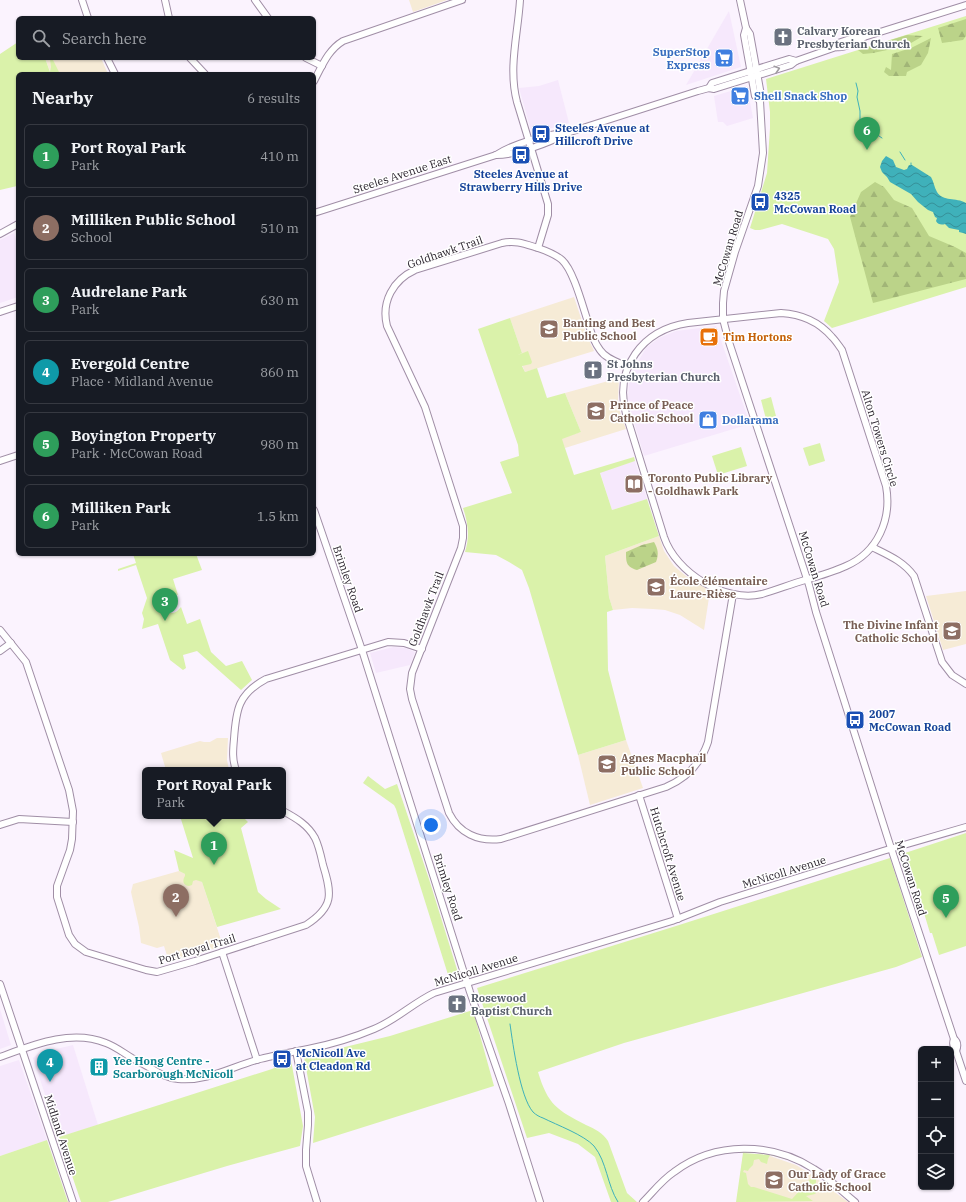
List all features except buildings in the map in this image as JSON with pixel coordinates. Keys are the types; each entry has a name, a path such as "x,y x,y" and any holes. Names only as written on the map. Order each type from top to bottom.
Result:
{"street":[{"path":"82,0 87,16"},
{"path":"165,0 169,16"},
{"path":"255,0 267,16"},
{"path":"316,77 332,50 348,39 462,0"},
{"path":"520,0 513,81 517,102 548,204 548,215 538,248"},
{"name":"McCowan Road","path":"740,0 746,28 744,35 754,73 755,96 760,101 763,153 758,186 743,233 735,252 726,284 723,303 723,319 729,342 807,579 891,849 954,1039 958,1046 956,1050 966,1081"},
{"name":"Steeles Avenue East","path":"316,212 496,155 507,155 530,144 555,140 567,133 708,88 714,89 789,59 796,61 836,47 839,48 860,41 864,37 966,5"},
{"path":"108,60 114,72"},
{"path":"192,60 203,72"},
{"path":"310,60 322,66"},
{"path":"0,234 16,227"},
{"name":"Goldhawk Trail","path":"628,367 612,360 598,348 568,266 555,255 520,242 505,242 415,270 404,276 391,292 387,303 387,326 424,407 462,526 463,538 461,548 411,679 410,689 449,813 456,825 466,833 483,840 501,839 666,787 688,774 696,765 706,748 710,736 733,594"},
{"path":"0,312 16,307"},
{"name":"Alton Towers Circle","path":"781,313 793,314 820,326 831,336 842,350 887,495 885,523 872,547 850,565 758,595 743,596 733,594 711,586 690,573 677,560 668,547 625,411 623,402 623,387 628,367 641,346 652,336 666,329 683,324 781,313"},
{"path":"0,461 16,456"},
{"name":"Brimley Road","path":"316,516 362,650 467,983 509,1104 540,1202"},
{"path":"872,547 900,562 914,576 942,662 955,677 966,684"},
{"name":"Port Royal Trail","path":"0,630 26,662 69,790 74,822 70,850 58,882 57,892 67,929 72,939 86,952 153,972 178,966 306,925 323,912 328,900 328,881 315,838 309,829 298,819 286,813"},
{"path":"235,767 233,758 236,714 239,705 249,690 256,685 266,680 384,643 395,642 408,644 422,649"},
{"path":"0,651 11,643"},
{"name":"Hutchcroft Avenue","path":"639,795 678,919"},
{"path":"0,825 23,819 74,822"},
{"name":"McNicoll Avenue","path":"0,1057 61,1038 87,1037 107,1043 163,1075 179,1079 202,1078 257,1060 319,1046 373,1029 385,1024 428,996 467,983 678,919 720,902 966,827"},
{"path":"222,952 257,1060"},
{"name":"Midland Avenue","path":"0,984 72,1202"},
{"path":"296,1051 308,1112 306,1166 318,1202"},
{"path":"643,1202 672,1172 689,1162 715,1152 745,1148 767,1150 796,1159 815,1170 855,1202"}],"shaded area":[{"path":"409,0 447,0 413,12"},
{"path":"729,11 741,67 686,85"},
{"path":"46,60 102,60 107,72 50,72"},
{"path":"558,80 569,123 532,134 519,88 539,86"},
{"path":"747,86 753,118 727,126 723,122 718,122 714,96"},
{"path":"14,233 16,240 16,298 0,303 0,240"},
{"name":"Banting and Best Public School","path":"574,297 587,336 594,351 525,372 518,355 522,353 510,318"},
{"path":"716,326 750,424 644,456 628,399 629,381 636,365 646,348 659,338 676,331"},
{"name":"Prince of Peace Catholic School","path":"619,378 619,409 626,429 565,448 561,438 581,432 565,393"},
{"path":"635,461 647,499 612,510 600,472"},
{"name":"École élémentaire Laure-Rièse","path":"659,536 664,551 674,566 686,576 710,591 704,630 680,615 665,610 632,608 613,610 609,597 605,556"},
{"name":"The Divine Infant Catholic School","path":"966,591 966,644 943,650 926,596"},
{"path":"393,647 405,648 415,652 410,665 376,673 370,653"},
{"path":"217,738 228,738 227,760 228,767 165,767 161,753 200,741 210,742"},
{"name":"Agnes Macphail Public School","path":"626,740 643,788 590,805 578,755"},
{"path":"179,871 202,882 223,946 169,962 164,946 157,948 141,943 131,892 133,884"},
{"path":"0,1009 11,1045 0,1049"},
{"path":"73,1045 98,1125 59,1137 33,1058 39,1053"},
{"path":"19,1060 47,1140 0,1156 0,1066"},
{"name":"Our Lady of Grace Catholic School","path":"755,1154 770,1156 796,1165 848,1202 737,1202 743,1155"}],"green space":[{"path":"966,16 966,287 832,328 824,321 839,282 834,249 828,239 782,224 760,230 750,228 767,173 770,112 766,79"},
{"path":"966,19 966,36 963,40 942,43 938,28"},
{"path":"907,35 923,36 906,46 863,54 858,50"},
{"path":"931,38 928,53 921,65 907,72 906,76 889,76 884,72 886,67 891,70 892,54 911,48"},
{"path":"16,43 16,60 46,60 50,72 16,72 16,186 0,190 0,54"},
{"path":"50,60 53,60 59,72 50,72"},
{"path":"875,182 884,187 894,200 912,208 929,236 966,253 966,279 873,303 850,217 861,192"},
{"path":"510,318 522,353 518,355 528,351 532,362 531,364 522,366 525,372 537,368 547,398 565,393 581,432 562,439 574,475 634,457 635,461 600,473 612,510 647,499 659,536 605,556 609,597 613,610 607,612 608,670 626,740 578,755 529,588 522,570 496,555 465,552 468,540 468,530 463,508 512,493 500,462 519,456 518,445 478,329"},
{"path":"771,397 776,416 766,419 761,400"},
{"path":"820,443 825,461 809,466 803,448"},
{"path":"741,447 747,466 718,475 712,456"},
{"path":"654,542 658,552 656,562 637,570 633,569 627,564 626,552 642,545"},
{"path":"134,556 197,556 202,570 173,579 178,595 170,594 165,596 163,601 164,606 170,613 175,612 181,607 187,624 200,619 211,652 226,666 242,661 252,680 241,690 197,651 183,655 186,668 183,670 170,660 158,624 142,629 144,619 142,613 147,598 136,565 118,571 118,569 136,563"},
{"path":"368,776 385,789 397,784 429,879 460,979 450,981 396,809 394,805 363,783"},
{"path":"181,819 245,819 248,822 241,828 258,892 281,909 217,927 202,882 196,880 189,886 184,884 183,881 185,874 179,871 174,850 193,858"},
{"path":"966,833 966,946 939,955 932,933 930,933 924,913 925,912 905,853"},
{"path":"890,858 922,957 896,967 624,1043 538,1072 546,1092 555,1105 568,1115 606,1138 627,1193 637,1202 611,1202 595,1157 578,1144 549,1133 527,1138 477,988"},
{"path":"473,1010 494,1086 313,1143 315,1117 304,1057 390,1036"},
{"path":"291,1060 303,1126 300,1146 227,1166 108,1202 81,1202 59,1137 272,1069"},
{"path":"47,1140 68,1202 0,1202 0,1156"},
{"path":"739,1151 765,1152 790,1159 792,1161 770,1155 740,1153"},
{"path":"743,1153 770,1155 767,1164 761,1162 759,1159 754,1160 753,1165 748,1171 744,1170 743,1172 746,1173 748,1184 751,1187 792,1199 814,1175 816,1177 816,1193 806,1196 813,1201 736,1202"}],"water":[{"path":"886,156 893,160 896,167 904,170 907,169 909,165 912,165 931,177 937,192 943,197 966,203 966,234 959,232 959,230 949,228 945,224 941,225 938,223 933,212 918,202 911,194 890,182 880,167"}],"waterway":[{"path":"856,83 860,111 860,124 871,128"},
{"path":"876,134 882,138"},
{"path":"900,152 905,160"},
{"path":"510,1024 518,1070 528,1105 537,1115 577,1134 594,1146 602,1159 611,1188 618,1202"}],"place":[{"name":"Calvary Korean Presbyterian Church","path":"783,37"},
{"name":"SuperStop Express","path":"724,58"},
{"name":"Shell Snack Shop","path":"740,96"},
{"name":"Steeles Avenue at Hillcroft Drive","path":"541,134"},
{"name":"Milliken Park","path":"867,150"},
{"name":"Steeles Avenue at Strawberry Hills Drive","path":"521,155"},
{"name":"4325 McCowan Road","path":"760,202"},
{"name":"Banting and Best Public School","path":"549,329"},
{"name":"Tim Hortons","path":"709,337"},
{"name":"St Johns Presbyterian Church","path":"593,370"},
{"name":"Prince of Peace Catholic School","path":"596,411"},
{"name":"Dollarama","path":"708,420"},
{"name":"Toronto Public Library - Goldhawk Park","path":"634,484"},
{"name":"École élémentaire Laure-Rièse","path":"656,587"},
{"name":"Audrelane Park","path":"165,621"},
{"name":"The Divine Infant Catholic School","path":"952,631"},
{"name":"2007 McCowan Road","path":"855,720"},
{"name":"Agnes Macphail Public School","path":"607,764"},
{"name":"Port Royal Park","path":"214,865"},
{"name":"Milliken Public School","path":"176,917"},
{"name":"Boyington Property","path":"946,918"},
{"name":"Rosewood Baptist Church","path":"457,1004"},
{"name":"McNicoll Ave at Cleadon Rd","path":"282,1059"},
{"name":"Yee Hong Centre - Scarborough McNicoll","path":"99,1067"},
{"name":"Evergold Centre","path":"50,1082"},
{"name":"Our Lady of Grace Catholic School","path":"774,1180"}]}
